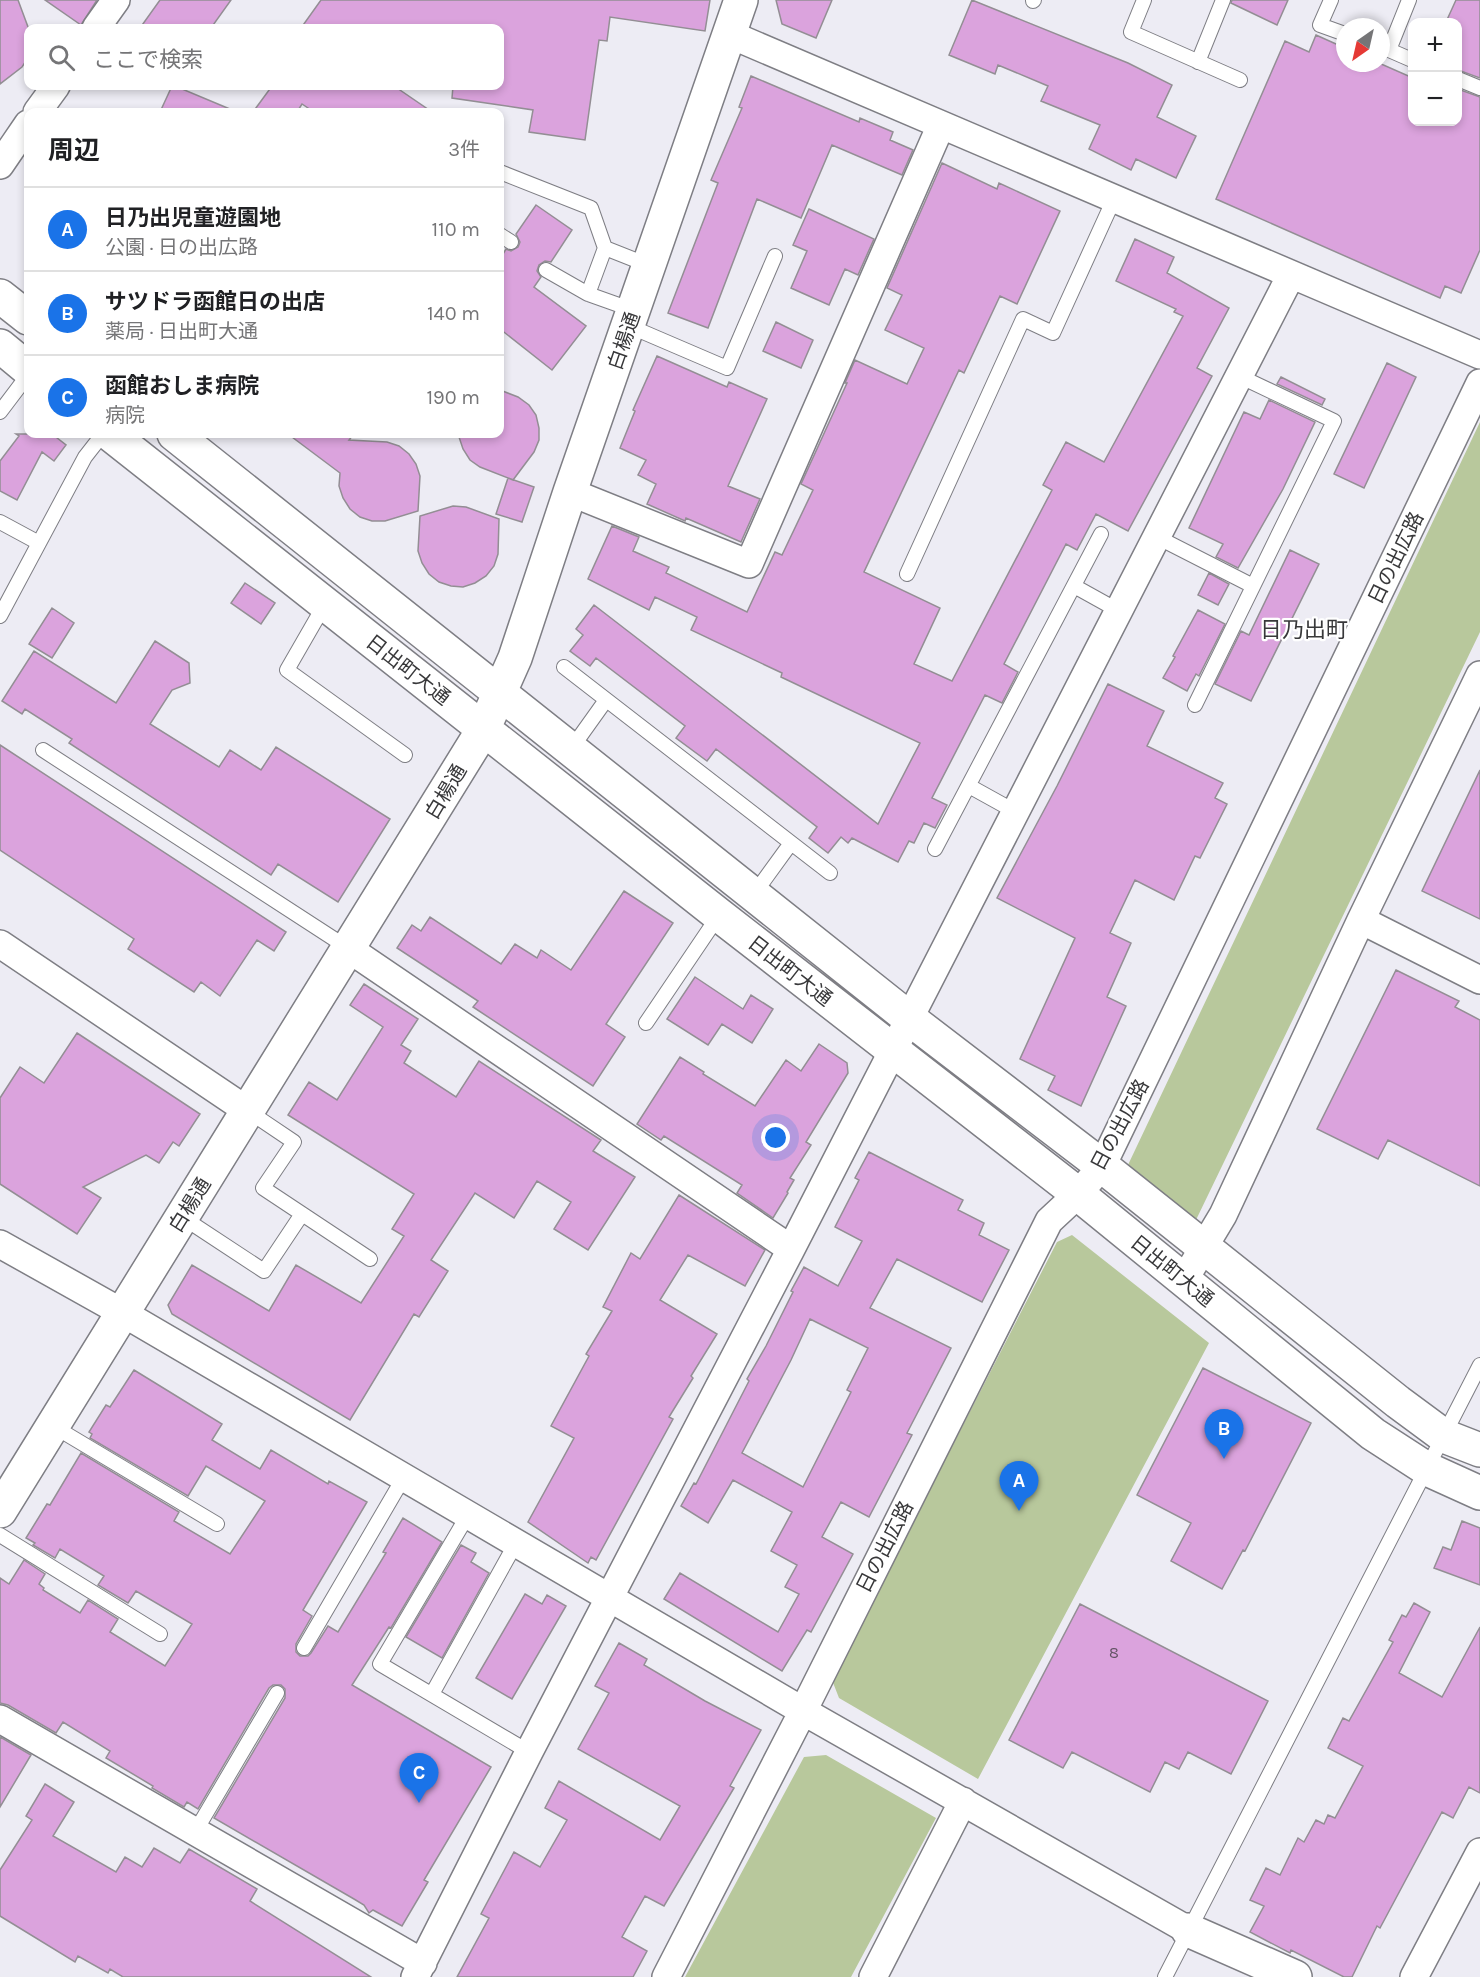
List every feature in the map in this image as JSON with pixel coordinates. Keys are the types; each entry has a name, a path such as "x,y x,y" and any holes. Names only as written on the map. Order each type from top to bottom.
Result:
{"street":[{"path":"99,24 116,0"},
{"name":"白楊通","path":"0,1511 14,1480 53,1426 483,730 515,658 570,492 741,0"},
{"path":"729,34 1480,355"},
{"path":"40,108 53,90"},
{"path":"570,492 748,564 941,125"},
{"path":"0,165 24,130"},
{"path":"0,1719 195,1832 419,1970 529,1752 791,1249 1291,275"},
{"path":"0,296 24,315"},
{"path":"0,346 24,366"},
{"name":"日の出広路","path":"666,1977 803,1711 1049,1221 1078,1194 1102,1166 1480,383"},
{"name":"日出町大通","path":"115,438 483,730 1078,1194 1373,1434 1427,1469 1480,1493"},
{"name":"日出町大通","path":"179,438 1398,1402 1444,1436 1480,1450"},
{"path":"1184,1280 1223,1215 1361,920 1480,675"},
{"path":"1361,920 1480,980"},
{"path":"0,944 248,1112"},
{"path":"349,949 791,1249"},
{"path":"0,1244 123,1313 803,1711 1188,1930 1295,1977"},
{"path":"873,1977 963,1801"},
{"path":"1414,1977 1478,1860"}],"lane":[{"path":"1144,0 1131,32 1240,80"},
{"path":"1198,62 1223,0"},
{"path":"1331,0 1320,25 1336,31"},
{"path":"1390,39 1409,0"},
{"path":"1390,51 1408,58"},
{"path":"1462,81 1480,88"},
{"path":"504,174 591,208 605,248 588,294"},
{"path":"908,574 1023,319 1053,333 1114,199"},
{"path":"605,248 650,266"},
{"path":"546,270 631,319 727,368 775,256"},
{"path":"1195,705 1334,422 1239,376"},
{"path":"0,412 24,380"},
{"path":"0,616 85,457 100,438"},
{"path":"0,522 39,543"},
{"path":"935,849 1101,534"},
{"path":"1157,537 1254,586"},
{"path":"1074,586 1119,611"},
{"path":"325,604 286,670 405,755"},
{"path":"564,667 830,873"},
{"path":"570,748 606,700"},
{"path":"43,750 349,949"},
{"path":"969,786 1016,812"},
{"path":"754,894 791,843"},
{"path":"646,1023 719,915"},
{"path":"248,1112 294,1142 263,1188 370,1259"},
{"path":"183,1217 264,1271 302,1214"},
{"path":"1165,1977 1480,1365"},
{"path":"53,1426 217,1524"},
{"path":"304,1648 404,1477"},
{"path":"468,1515 380,1664 529,1752"},
{"path":"0,1535 160,1634"},
{"path":"432,1694 516,1543"},
{"path":"195,1832 277,1693"}],"green space":[{"path":"1480,422 1480,632 1195,1222 1127,1167"},
{"path":"1072,1235 1209,1343 978,1779 839,1698 832,1680 1057,1242"},
{"path":"826,1755 936,1818 851,1977 685,1977 804,1757"}],"building":[{"path":"0,0 18,0 27,24 24,24 24,64 0,84"},
{"path":"45,0 97,0 80,24"},
{"path":"160,0 231,0 214,24 143,24"},
{"path":"321,0 710,0 705,31 610,17 607,41 599,40 585,140 529,132 533,110 452,98 453,90 504,90 504,24 304,24"},
{"path":"776,0 832,0 816,38 782,24"},
{"path":"972,0 1128,63 1172,85 1157,117 1196,136 1176,178 1136,159 1131,170 1089,149 1100,125 1041,101 1048,86 998,65 995,74 949,55"},
{"path":"1232,0 1288,0 1277,25 1231,3"},
{"path":"1456,0 1480,0 1480,78 1462,71 1462,18 1448,18"},
{"path":"1316,35 1336,44 1336,72 1390,72 1390,68 1408,76 1408,126 1462,126 1462,90 1480,97 1480,250 1461,293 1445,286 1440,298 1216,199 1285,41 1309,52"},
{"path":"751,76 859,122 860,118 893,132 890,140 913,150 902,175 832,145 801,218 757,199 708,328 668,313 718,183 711,180 742,108 739,107"},
{"path":"170,90 185,90 227,108 162,108"},
{"path":"269,90 400,90 426,108 308,108 302,104 300,108 256,108"},
{"path":"942,163 997,189 999,183 1060,211 1017,304 1000,296 964,373 959,370 864,572 940,608 914,664 952,681 1052,490 1043,485 1066,442 1104,462 1183,316 1174,312 1176,309 1116,281 1135,239 1174,257 1167,273 1229,308 1197,368 1212,376 1128,531 1096,514 1077,550 1066,544 1004,664 1018,672 1002,703 985,695 932,798 947,805 935,828 924,823 914,843 909,841 898,862 852,838 848,843 841,837 828,853 809,838 817,827 716,749 707,761 676,738 685,726 596,658 590,666 570,651 583,635 576,629 594,605 878,824 920,743 781,677 782,673 691,630 697,617 655,597 649,610 588,579 612,526 639,537 633,551 669,567 666,573 747,612 775,552 782,555 813,490 801,484 847,383 845,383 855,360 907,384 924,348 885,330 902,295 887,288"},
{"path":"536,205 572,230 551,262 545,261 539,265 537,271 541,277 534,287 586,326 552,370 504,332 504,252 506,249 511,251 518,247 520,242 516,234"},
{"path":"809,209 874,239 858,275 845,269 829,305 791,288 807,251 793,245"},
{"path":"776,322 813,340 801,368 763,351"},
{"path":"657,356 727,387 729,382 767,399 728,486 760,499 741,542 647,504 656,484 638,475 646,460 620,448 635,411 633,410"},
{"path":"1387,363 1416,377 1364,488 1334,474"},
{"path":"1281,377 1325,399 1322,405 1277,384"},
{"path":"504,392 518,397 529,405 536,415 539,440 534,452 513,480 480,467 470,460 459,438 504,438"},
{"path":"1269,400 1315,422 1283,489 1238,568 1216,557 1223,544 1189,528 1244,412 1260,419"},
{"path":"16,434 24,434 24,438 57,438 66,445 54,461 42,452 17,500 0,491 0,461 19,436"},
{"path":"293,438 351,438 349,440 387,442 399,446 416,464 420,476 418,511 385,521 372,521 360,517 350,509 343,498 339,486 340,473"},
{"path":"508,478 534,487 522,522 496,514"},
{"path":"453,506 466,507 499,519 498,554 494,566 486,576 463,587 439,582 429,574 418,551 420,516"},
{"path":"1290,550 1319,564 1251,701 1215,684 1241,631 1249,635"},
{"path":"1209,573 1229,584 1218,605 1198,595"},
{"path":"245,583 275,603 261,624 231,603"},
{"path":"52,608 74,623 52,658 29,644"},
{"path":"1198,610 1225,624 1199,676 1196,674 1187,691 1163,678"},
{"path":"155,641 189,663 190,683 172,690 150,724 219,767 230,750 261,770 276,747 390,819 338,902 278,864 271,875 69,743 72,739 25,709 22,714 2,701 34,651 116,703"},
{"path":"1108,684 1164,711 1147,746 1223,783 1215,798 1227,804 1200,858 1195,856 1174,900 1135,880 1110,933 1131,943 1107,997 1126,1006 1081,1106 1048,1090 1055,1076 1020,1059 1075,938 997,898"},
{"path":"0,745 286,932 274,951 257,940 220,996 201,982 194,992 128,949 134,939 0,850"},
{"path":"1480,770 1480,919 1422,891"},
{"path":"624,891 673,923 606,1024 625,1037 593,1086 473,1007 478,1001 397,948 412,925 421,931 430,917 501,964 515,944 537,958 541,950 571,970"},
{"path":"1396,970 1459,1001 1455,1007 1480,1020 1480,1186 1388,1140 1378,1159 1317,1129"},
{"path":"695,977 743,1009 751,995 773,1009 752,1043 722,1024 708,1045 667,1019"},
{"path":"364,984 418,1019 401,1045 411,1051 404,1063 456,1097 479,1061 601,1140 593,1151 635,1177 588,1250 554,1229 571,1202 537,1181 514,1218 475,1193 431,1260 448,1271 419,1317 414,1314 350,1420 172,1314 168,1305 192,1265 269,1311 296,1265 361,1303 404,1236 392,1229 414,1194 288,1115 309,1082 337,1100 383,1027 350,1005"},
{"path":"77,1033 200,1114 179,1146 173,1142 159,1163 146,1155 83,1187 101,1198 77,1234 0,1184 0,1098 20,1067 44,1083"},
{"path":"819,1044 847,1063 848,1073 806,1142 811,1145 790,1178 794,1180 773,1218 737,1193 742,1185 664,1136 661,1140 637,1124 680,1057 755,1106 786,1060 801,1071"},
{"path":"869,1152 963,1200 958,1210 984,1223 979,1235 1009,1250 982,1302 897,1259 870,1308 951,1348 907,1433 912,1435 869,1517 841,1502 822,1537 853,1554 811,1632 807,1630 782,1671 664,1599 680,1573 778,1632 799,1594 785,1587 797,1565 771,1551 792,1512 733,1480 708,1523 681,1506 694,1483 696,1484 804,1267 838,1286 862,1241 835,1227 859,1180 855,1178","holes":["810,1319 868,1348 847,1390 851,1392 803,1487 742,1453"]},
{"path":"679,1195 765,1250 745,1286 688,1255 660,1300 717,1334 669,1417 673,1419 596,1560 591,1557 588,1563 528,1522 574,1438 551,1426 589,1356 586,1354 612,1311 603,1307 631,1253 640,1259"},
{"path":"1203,1368 1311,1423 1245,1551 1243,1550 1222,1589 1171,1561 1191,1523 1137,1495"},
{"path":"134,1370 222,1424 212,1440 260,1469 271,1450 328,1484 329,1481 367,1502 303,1610 312,1616 296,1644 296,1652 300,1656 308,1656 311,1653 328,1626 338,1632 386,1553 383,1552 403,1518 442,1542 391,1628 389,1627 352,1685 491,1767 424,1880 428,1882 402,1926 373,1910 369,1913 364,1905 214,1818 285,1698 285,1689 281,1685 273,1685 269,1688 198,1809 187,1802 184,1807 152,1788 153,1786 106,1758 110,1751 63,1722 56,1733 8,1705 0,1703 0,1578 9,1584 24,1560 45,1574 39,1584 44,1588 43,1590 80,1613 88,1600 118,1619 110,1632 165,1666 192,1624 136,1591 128,1603 98,1585 104,1576 60,1549 55,1558 26,1538 47,1504 50,1505 81,1453 179,1512 174,1521 230,1554 265,1501 206,1466 188,1496 90,1438 92,1434 89,1432 106,1405 110,1407"},
{"path":"1462,1521 1480,1528 1480,1585 1434,1568 1443,1547 1451,1550"},
{"path":"461,1545 476,1553 471,1562 489,1573 442,1658 406,1637"},
{"path":"525,1594 542,1604 547,1595 566,1606 512,1699 476,1678"},
{"path":"1414,1603 1430,1612 1399,1673 1442,1697 1480,1627 1480,1793 1469,1787 1453,1818 1442,1812 1380,1928 1377,1926 1352,1977 1344,1977 1250,1932 1264,1906 1250,1900 1266,1868 1280,1875 1298,1838 1304,1842 1316,1820 1324,1824 1328,1815 1335,1818 1363,1766 1328,1748 1343,1718 1349,1721 1393,1642 1389,1640 1402,1615 1406,1617"},
{"path":"1080,1604 1268,1701 1231,1774 1188,1752 1179,1769 1165,1762 1150,1792 1072,1752 1063,1768 1009,1740"},
{"path":"619,1643 647,1659 644,1665 705,1701 761,1730 730,1786 734,1788 664,1906 645,1896 622,1937 647,1951 633,1977 457,1977 489,1918 481,1914 514,1852 540,1867 567,1820 545,1808 559,1781 660,1840 680,1806 578,1749 609,1693 595,1686"},
{"path":"0,1737 31,1755 0,1807"},
{"path":"45,1784 74,1802 53,1836 116,1872 125,1857 142,1867 154,1848 180,1863 189,1849 257,1889 250,1901 371,1977 123,1977 110,1969 108,1973 78,1956 75,1962 0,1916 0,1870 32,1820 26,1816"}],"place":[{"name":"サツドラ函館日の出店","path":"1224,1459"},
{"name":"日乃出児童遊園地","path":"1019,1511"},
{"name":"函館おしま病院","path":"419,1803"}],"district":[{"name":"日乃出町","path":"1304,630"}]}
